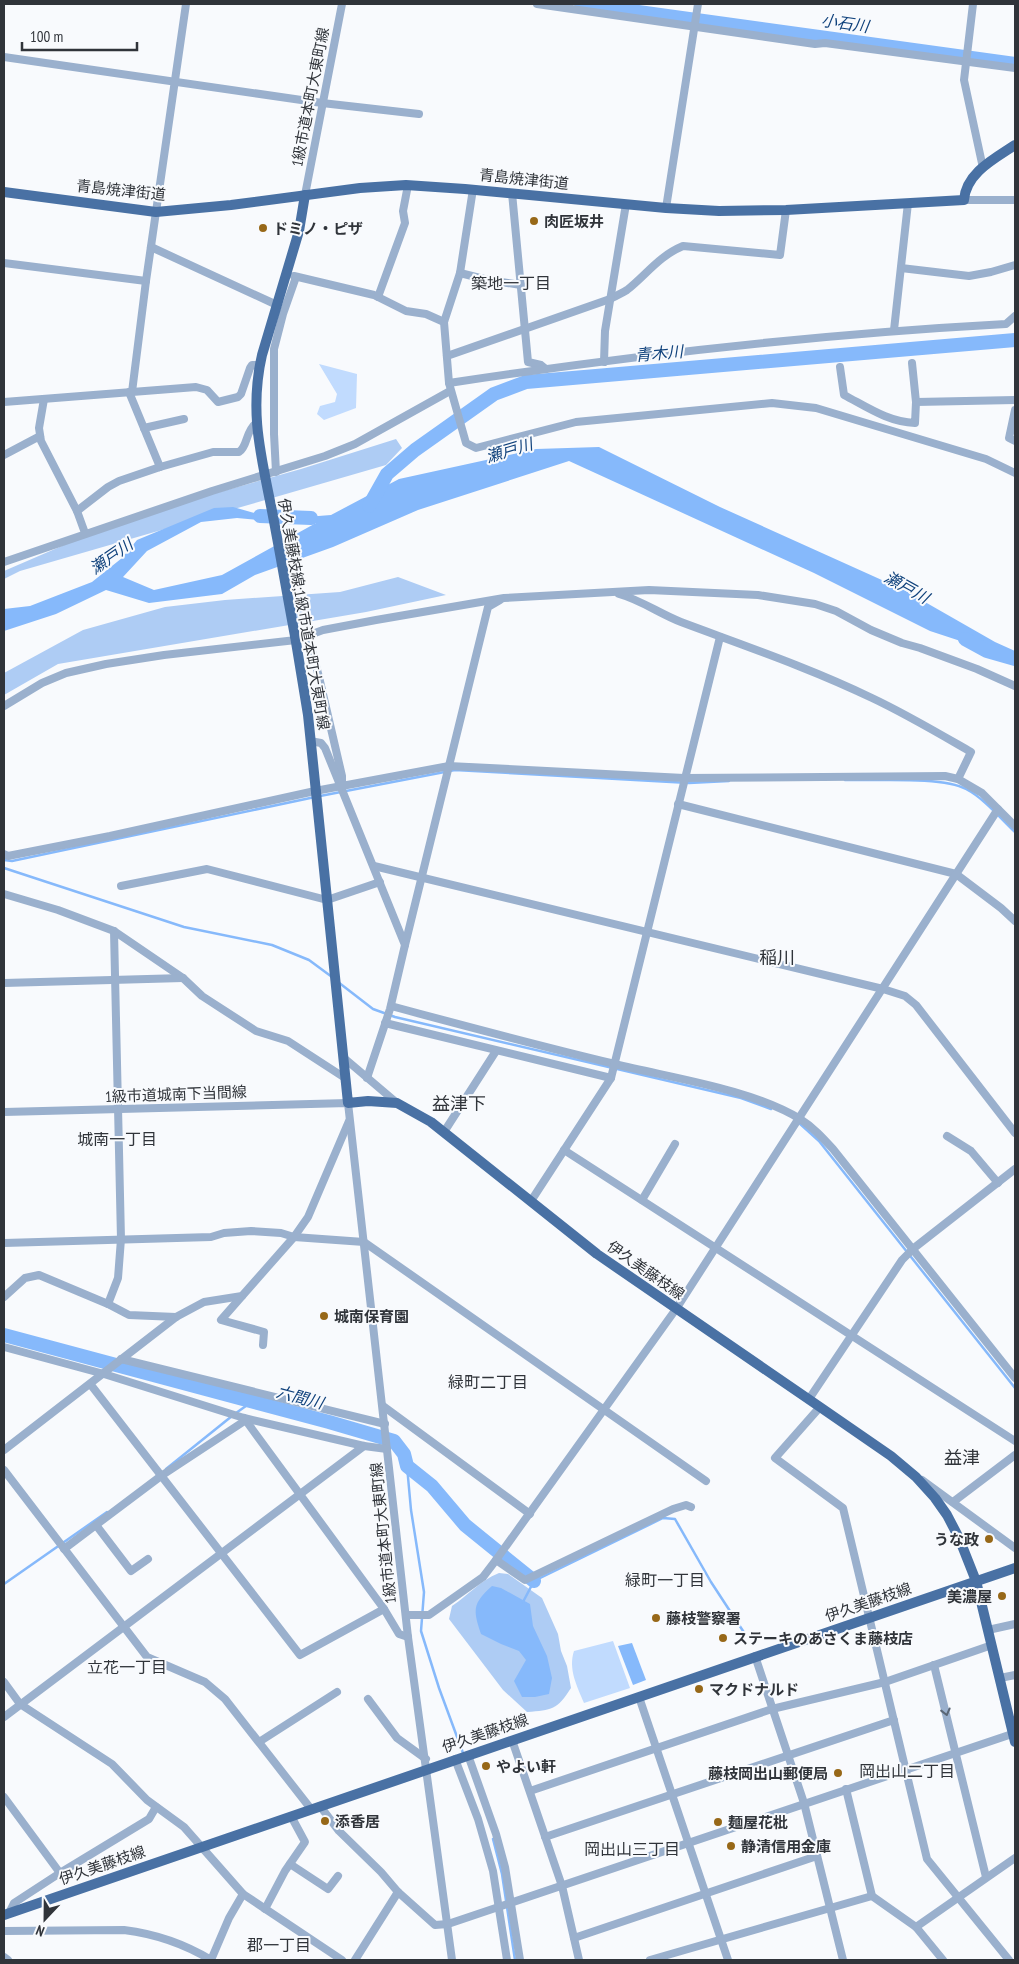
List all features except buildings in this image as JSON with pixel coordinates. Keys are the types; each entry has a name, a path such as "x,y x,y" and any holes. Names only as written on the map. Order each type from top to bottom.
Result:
{"main road":[{"path":"964,200 968,181 1015,145"},
{"name":"青島焼津街道","path":"4,195 156,212 408,185 719,211 786,210 964,200"},
{"name":"伊久美藤枝線;1級市道本町大東町線","path":"305,195 299,231 260,365 256,423 296,640 310,741 348,1103"},
{"name":"伊久美藤枝線","path":"7,1914 291,1816 426,1764 468,1755 976,1581 959,1538 935,1498 916,1477 891,1456 597,1254 431,1122 397,1103 368,1101 348,1103"},
{"path":"1015,1568 976,1581 1015,1736"}],"street":[{"path":"160,467 131,392 186,4"},
{"name":"1級市道本町大東町線","path":"305,195 342,4"},
{"path":"537,4 815,44 825,43 1015,68"},
{"path":"666,208 698,4"},
{"path":"973,4 964,80 983,168"},
{"path":"4,57 419,114"},
{"path":"378,297 406,223 403,211 408,185"},
{"path":"473,189 460,273 444,322 449,387 466,443 476,448 576,422 772,403 816,408 986,459 1015,474"},
{"path":"512,193 528,362 541,365 546,369"},
{"path":"964,200 1015,200"},
{"path":"894,330 908,203"},
{"path":"604,362 603,350 610,299 626,204"},
{"path":"447,356 610,299 627,290 654,263 670,251 683,246 780,255 786,210"},
{"path":"151,247 277,305"},
{"path":"4,263 146,281"},
{"path":"901,268 969,276 1015,265"},
{"path":"460,273 521,285"},
{"path":"286,274 378,297 406,311 426,314 444,322"},
{"path":"276,472 274,350 283,314 296,277"},
{"path":"4,562 85,533 265,477 325,456 355,444 449,387 546,369 712,348 894,330 1006,324 1015,316"},
{"path":"840,367 844,395 880,415 902,422 915,423 916,402 912,363"},
{"path":"4,402 196,387 207,390 218,402 238,397 241,394 250,368 260,365"},
{"path":"44,399 39,428 40,436 46,453 77,511 85,533"},
{"path":"916,402 1015,400"},
{"path":"1015,410 1009,438 1015,441"},
{"path":"144,428 184,420"},
{"path":"77,511 113,484 160,467 213,452 239,452 243,450 250,428 256,423"},
{"path":"4,454 40,436"},
{"path":"4,706 42,683 66,673 106,664 164,655 296,640 323,630 504,598 649,590 758,596 815,604 836,612 902,644 920,648 1015,686"},
{"path":"615,592 631,597 678,621 870,697 924,724 971,752 958,778"},
{"path":"367,1078 390,1008 488,607 504,598"},
{"path":"308,636 342,776 342,788"},
{"path":"531,1201 611,1078 720,637"},
{"path":"310,741 321,743 325,748 405,945"},
{"path":"4,854 8,856 110,836 316,791 342,788 449,766 684,778 945,776 958,778 982,793 1015,826"},
{"path":"678,804 956,874 1015,921"},
{"path":"406,1616 429,1615 483,1577 503,1551 676,1309 998,809"},
{"path":"374,866 883,989 905,996 916,1005 1015,1133"},
{"path":"121,886 207,869 327,900 380,882"},
{"path":"4,894 58,910 114,931 183,978 202,996 256,1031 288,1041 345,1078"},
{"path":"108,1304 118,1278 121,1239 114,931"},
{"path":"4,983 183,978"},
{"path":"390,1008 734,1093 799,1118 816,1131 834,1149 1015,1378"},
{"path":"385,1023 611,1078"},
{"path":"444,1132 496,1051"},
{"path":"344,1058 397,1103"},
{"name":"1級市道本町大東町線","path":"348,1103 408,1636 452,1960"},
{"name":"1級市道城南下当間線","path":"4,1112 348,1103"},
{"path":"263,1345 264,1332 222,1320 294,1237 308,1217 350,1119"},
{"path":"947,1136 971,1151 998,1183"},
{"path":"642,1200 675,1144"},
{"path":"564,1150 1015,1441"},
{"path":"809,1399 902,1260 914,1248 1015,1169"},
{"path":"4,1243 211,1238 224,1233 251,1231 281,1233 294,1237 364,1242 706,1481"},
{"path":"4,1297 25,1278 38,1275 108,1304 129,1315 176,1317"},
{"path":"4,1450 91,1385 121,1359 176,1317 204,1302 242,1296"},
{"path":"4,1347 104,1374 245,1419 364,1446 388,1449"},
{"path":"121,1359 385,1424"},
{"path":"91,1385 300,1655 384,1609"},
{"path":"383,1406 530,1514"},
{"path":"820,1407 775,1458 843,1508 926,1859 1010,1960"},
{"path":"64,1549 161,1476 245,1419"},
{"path":"245,1419 384,1609 399,1634 408,1636"},
{"path":"4,1716 123,1626 222,1555 364,1446"},
{"path":"953,1502 1015,1455"},
{"path":"4,1470 146,1657 205,1682 216,1690 315,1807 381,1872 398,1892 435,1925 448,1924 956,1752 1015,1736"},
{"path":"916,1477 1015,1548"},
{"path":"496,1560 525,1580 672,1509 686,1505 691,1507"},
{"path":"96,1525 131,1571 148,1559"},
{"path":"988,1630 1015,1624"},
{"path":"530,1791 772,1709 885,1682 992,1645"},
{"path":"755,1656 804,1803 843,1960"},
{"path":"934,1665 986,1877"},
{"path":"1000,1678 1015,1675"},
{"path":"4,1682 20,1704 112,1764 140,1793 184,1827 243,1894 342,1960"},
{"path":"259,1742 337,1692"},
{"path":"639,1697 728,1960"},
{"path":"368,1699 397,1738 426,1764"},
{"path":"545,1837 787,1754 894,1720"},
{"path":"512,1740 562,1886 579,1960"},
{"path":"468,1755 496,1834 505,1868 520,1960"},
{"path":"455,1759 486,1845 493,1871 506,1960"},
{"path":"846,1789 872,1896 916,1926 943,1960"},
{"path":"4,1796 60,1873"},
{"path":"7,1914 14,1903 149,1819 156,1807"},
{"path":"265,1908 305,1842 291,1816"},
{"path":"574,1938 817,1856"},
{"path":"916,1926 1015,1858"},
{"path":"290,1864 328,1889 338,1876"},
{"path":"355,1960 398,1892"},
{"path":"4,1931 124,1930 144,1932 180,1943 211,1960 229,1918 243,1894"},
{"path":"650,1960 872,1896"},
{"path":"4,1957 8,1960"}],"shaded area":[{"path":"319,364 357,374 356,408 324,420 317,414 320,406 335,402 337,394"},
{"path":"396,439 402,448 386,465 20,571 4,579 4,571 78,539 174,505 301,469"},
{"path":"599,447 720,507 904,590 995,642 1015,651 1015,661 1006,656 930,631 814,573 569,461 418,510 333,547 255,575 222,594 149,603 106,590 56,614 4,631 4,609 30,606 92,582 122,558 137,540 214,508 233,507 269,517 270,521 237,518 201,522 147,551 123,577 154,590 222,575 316,523 294,523 293,518 331,515 399,479 536,449"},
{"path":"398,577 446,595 366,612 58,664 4,695 4,673 83,630 165,607 225,600 340,592"},
{"path":"499,1573 508,1574 542,1598 558,1634 571,1688 562,1701 553,1708 527,1712 503,1690 449,1619 452,1606 486,1580"},
{"path":"492,1586 501,1588 530,1604 533,1626 547,1656 552,1678 549,1694 522,1697 514,1681 526,1660 519,1651 481,1634 476,1608 485,1592"},
{"path":"613,1641 630,1688 584,1703 573,1671 572,1658 574,1651"},
{"path":"632,1643 646,1680 633,1685 618,1646"}],"waterway":[{"name":"小石川","path":"581,4 1015,64"},
{"name":"青木川","path":"369,506 387,474 415,450 494,394 526,382 1015,340"},
{"name":"瀬戸川","path":"260,516 311,518"},
{"name":"瀬戸川","path":"965,639 987,651 1015,659"},
{"path":"320,796 455,770 689,783 729,781"},
{"path":"845,780 908,780 941,782 955,785 966,789 980,798 1015,832"},
{"path":"4,860 12,861 315,797"},
{"path":"4,868 184,927 272,945 309,960 332,977"},
{"path":"338,982 373,1009 395,1017 741,1098 771,1109"},
{"path":"798,1122 819,1141 1015,1388"},
{"name":"六間川","path":"4,1335 394,1441 404,1454 407,1466 432,1486 465,1525 534,1581"},
{"path":"236,1413 253,1401"},
{"path":"166,1469 232,1416"},
{"path":"407,1466 411,1510 424,1592 421,1631 439,1688 463,1753"},
{"path":"4,1584 107,1512"},
{"path":"523,1602 534,1581 663,1518 675,1519 711,1582 745,1634"},
{"path":"493,1839 502,1874 515,1960"}],"place":[{"name":"肉匠坂井","path":"534,221"},
{"name":"ドミノ・ピザ","path":"263,228"},
{"name":"城南保育園","path":"324,1316"},
{"name":"うな政","path":"989,1539"},
{"name":"美濃屋","path":"1002,1596"},
{"name":"藤枝警察署","path":"656,1618"},
{"name":"ステーキのあさくま藤枝店","path":"723,1638"},
{"name":"マクドナルド","path":"699,1689"},
{"name":"やよい軒","path":"486,1766"},
{"name":"藤枝岡出山郵便局","path":"838,1773"},
{"name":"添香居","path":"325,1821"},
{"name":"麺屋花枇","path":"718,1822"},
{"name":"静清信用金庫","path":"731,1846"}],"district":[{"name":"築地一丁目","path":"511,283"},
{"name":"稲川","path":"777,957"},
{"name":"益津下","path":"459,1103"},
{"name":"城南一丁目","path":"117,1139"},
{"name":"緑町二丁目","path":"488,1382"},
{"name":"益津","path":"962,1457"},
{"name":"緑町一丁目","path":"665,1580"},
{"name":"立花一丁目","path":"127,1667"},
{"name":"岡出山二丁目","path":"907,1771"},
{"name":"岡出山三丁目","path":"632,1849"},
{"name":"郡一丁目","path":"279,1945"}]}
